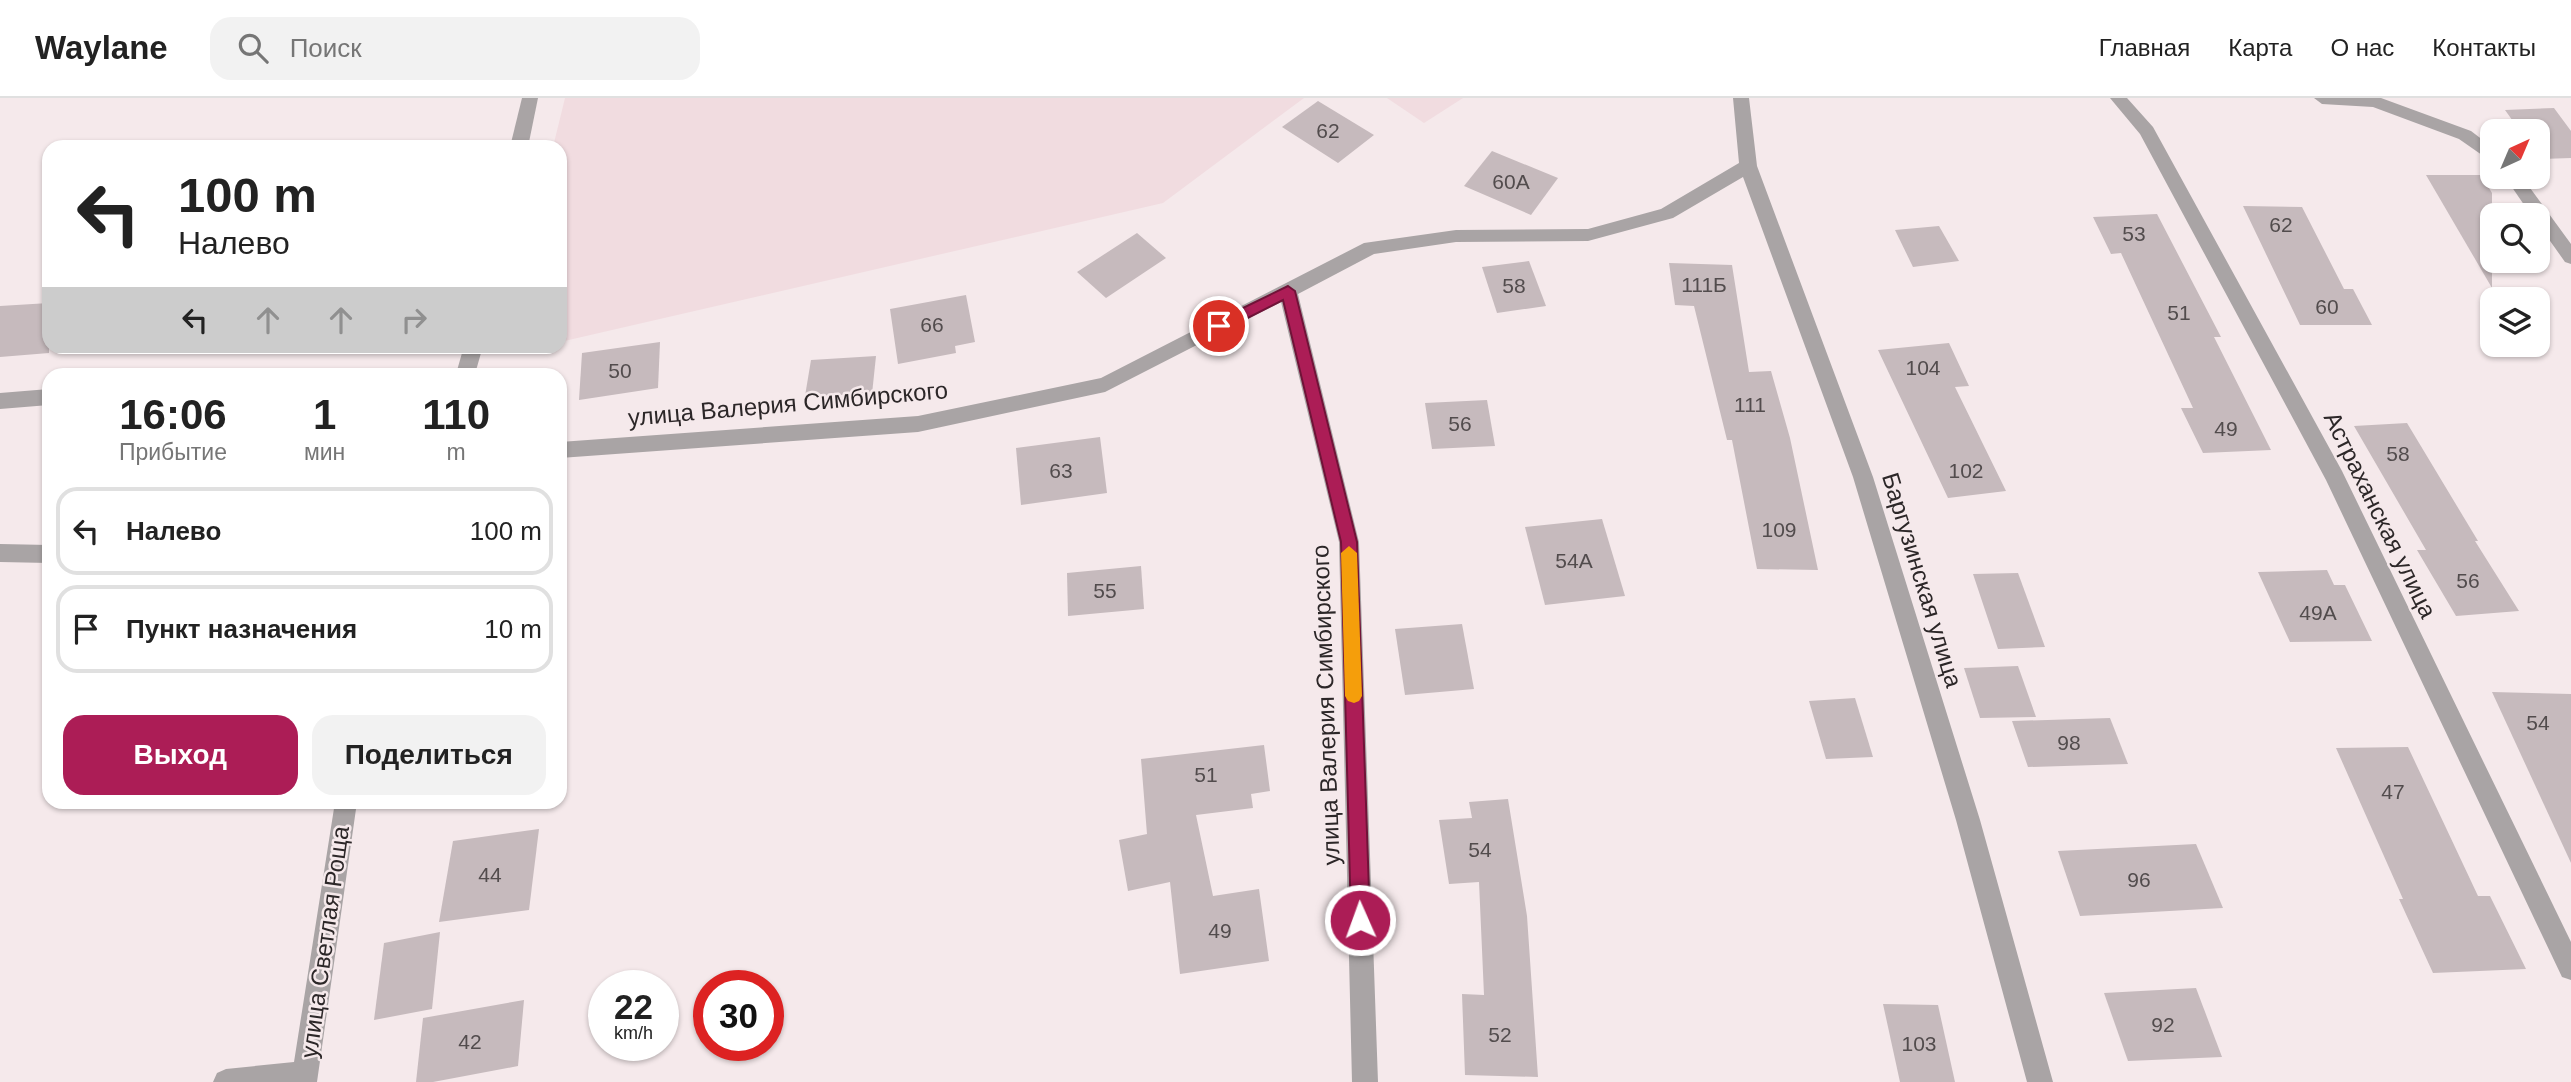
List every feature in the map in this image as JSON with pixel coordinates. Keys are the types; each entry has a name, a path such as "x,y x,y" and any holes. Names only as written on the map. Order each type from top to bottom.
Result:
{"street":[{"path":"521,140 530,98"},
{"name":"Баргузинская улица","path":"1741,98 1748,166 1863,477 1968,820 2040,1082"},
{"name":"Астраханская улица","path":"2118,98 2147,131 2335,477 2571,968"},
{"path":"2322,98 2375,102 2465,135 2480,147"},
{"path":"1288,291 1370,248 1456,236 1588,235 1667,214 1748,166"},
{"path":"2522,189 2571,257"},
{"name":"улица Валерия Симбирского","path":"567,449 918,424 1105,385 1288,291 1349,542 1365,1082"},
{"path":"0,401 42,398"},
{"path":"0,553 42,554"},
{"name":"улица Светлая Роща","path":"305,1078 345,809"},
{"path":"226,1082 305,1078"}],"shaded area":[{"path":"565,98 1304,98 1163,203 567,340 567,140 555,140"},
{"path":"1387,98 1463,98 1424,123"}],"building":[{"path":"1318,101 1374,135 1338,163 1282,127"},
{"path":"2554,108 2571,131 2571,158 2550,159 2550,119 2511,119 2505,110"},
{"path":"1492,151 1558,178 1531,215 1464,186"},
{"path":"2426,175 2480,175 2480,189 2490,189 2492,193 2492,203 2480,203 2480,267"},
{"path":"2243,206 2302,207 2344,289 2353,289 2372,325 2300,325"},
{"path":"2157,214 2221,337 2214,337 2271,450 2203,453 2181,408 2193,408 2121,253 2111,254 2093,217"},
{"path":"1939,226 1959,261 1913,267 1895,230"},
{"path":"1137,233 1166,258 1106,298 1077,272"},
{"path":"1529,261 1546,306 1497,313 1482,267"},
{"path":"1669,263 1732,265 1749,372 1771,371 1790,438 1818,570 1757,569 1732,440 1727,440 1694,306 1675,305"},
{"path":"2483,273 2492,273 2491,287"},
{"path":"966,295 975,342 955,346 956,353 898,364 890,309"},
{"path":"42,303 42,354 0,357 0,306"},
{"path":"660,342 658,388 579,400 582,353"},
{"path":"1949,343 1969,386 1955,387 2006,491 1948,498 1878,350"},
{"path":"876,356 872,394 805,396 811,360"},
{"path":"1487,400 1495,446 1432,449 1425,403"},
{"path":"2407,423 2519,611 2456,616 2417,550 2426,550 2354,426"},
{"path":"1100,437 1107,493 1021,505 1016,448"},
{"path":"1602,519 1625,596 1545,605 1525,527"},
{"path":"1141,566 1144,609 1068,616 1067,573"},
{"path":"2327,570 2334,585 2345,585 2372,641 2290,642 2258,572"},
{"path":"2018,573 2045,647 1998,649 1973,574"},
{"path":"1462,624 1474,689 1405,695 1395,629"},
{"path":"2018,666 2036,717 1980,718 1964,668"},
{"path":"2492,692 2571,694 2571,863"},
{"path":"1855,698 1873,757 1826,759 1809,701"},
{"path":"2110,718 2128,764 2028,767 2012,721"},
{"path":"1264,745 1270,791 1251,794 1253,808 1196,815 1213,896 1259,889 1269,961 1180,974 1170,882 1128,891 1119,840 1147,834 1141,759"},
{"path":"2408,747 2478,896 2490,896 2526,969 2433,973 2336,748"},
{"path":"1508,799 1527,916 1538,1077 1465,1075 1462,994 1484,995 1479,882 1449,884 1439,820 1472,818 1469,802"},
{"path":"539,829 529,910 439,922 453,841"},
{"path":"2196,844 2223,908 2080,916 2058,851"},
{"path":"440,932 432,1009 374,1020 384,943"},
{"path":"2196,988 2222,1057 2128,1061 2104,993"},
{"path":"524,1000 518,1066 433,1082 416,1082 423,1018"},
{"path":"1883,1004 1938,1005 1955,1082 1900,1082"}],"slow traffic":[{"path":"1349,553 1354,696"}],"route":[{"path":"1219,326 1288,291 1349,542 1360,920"}]}
